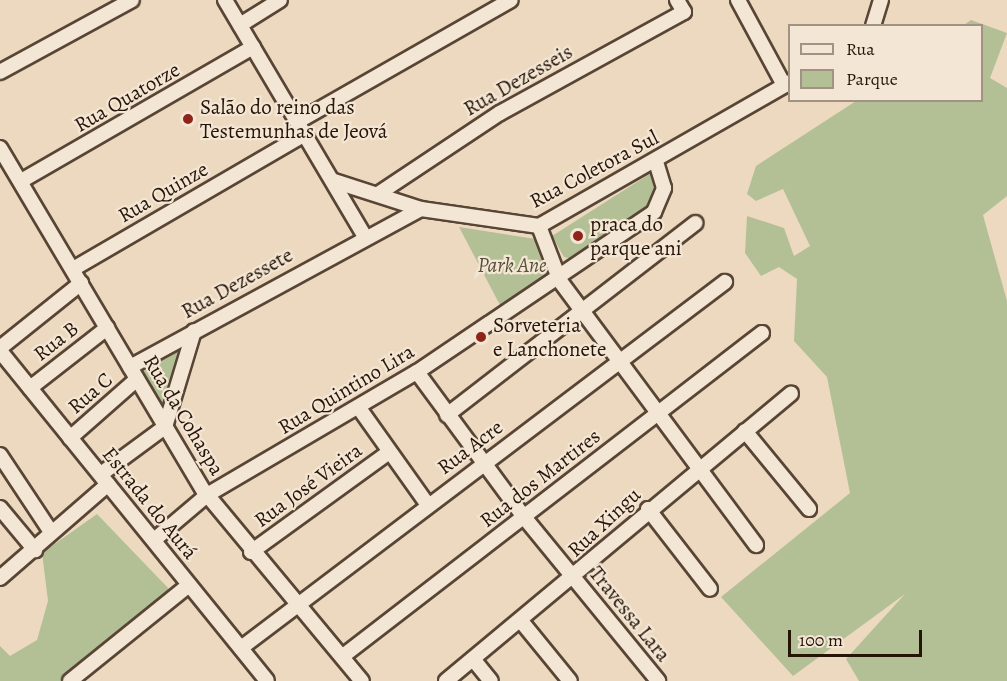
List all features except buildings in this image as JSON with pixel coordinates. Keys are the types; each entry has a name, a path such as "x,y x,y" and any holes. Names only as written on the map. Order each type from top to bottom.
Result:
{"street":[{"path":"0,72 132,0"},
{"path":"225,0 365,237"},
{"path":"240,25 280,0"},
{"name":"Rua Quinze","path":"73,268 511,0"},
{"path":"738,0 787,84"},
{"path":"874,24 881,0"},
{"name":"Rua Dezesseis","path":"378,194 500,113 680,6"},
{"name":"Rua Quatorze","path":"21,181 253,48"},
{"name":"Rua Coletora Sul","path":"334,182 421,209 539,226 656,162 787,84"},
{"name":"Rua da Cohaspa","path":"0,148 207,495 294,605 343,656 362,681"},
{"name":"Rua Quintino Lira","path":"154,540 207,495 417,372 560,272 654,212 664,188 656,162"},
{"name":"Rua Dezessete","path":"130,367 365,237 421,209"},
{"path":"447,415 695,223"},
{"path":"539,226 560,272 583,310 697,468 756,545"},
{"name":"Rua Acre","path":"241,648 294,605 725,282"},
{"path":"0,349 81,283"},
{"name":"Rua B","path":"30,388 107,328"},
{"path":"2,573 35,550 105,479 165,427 194,332"},
{"name":"Rua dos Martires","path":"343,656 762,333"},
{"name":"Estrada do Aurá","path":"0,349 267,681"},
{"name":"Travessa Lara","path":"417,372 524,517 658,681"},
{"name":"Rua C","path":"70,438 137,379"},
{"name":"Rua Xingu","path":"454,679 473,659 574,578 648,509 791,394"},
{"path":"359,408 389,453 429,505"},
{"path":"746,431 809,509"},
{"name":"Rua José Vieira","path":"250,552 389,453"},
{"path":"0,455 51,532"},
{"path":"0,508 35,550"},
{"path":"648,509 710,589"},
{"path":"70,681 189,585"},
{"path":"521,621 570,681"},
{"path":"473,659 491,681"}],"green space":[{"path":"971,20 982,24 965,24"},
{"path":"983,24 1007,33 990,78 1007,88 1007,196 983,215 1007,301 1007,681 859,681 846,659 905,594 793,676 721,597 850,493 827,377 794,341 797,279 779,267 761,276 745,253 747,216 784,228 794,256 810,246 783,189 756,201 747,194 756,166 854,102 983,102"},
{"path":"651,173 658,186 654,207 572,259 564,257 552,236"},
{"name":"Park Ane","path":"459,227 536,239 551,276 501,307"},
{"path":"187,343 163,412 139,374"},
{"path":"97,514 170,590 60,681 0,681 0,646 10,656 37,640 48,601 42,553"}],"place":[{"name":"Salão do reino das Testemunhas de Jeová","path":"188,119"},
{"name":"praca do parque ani","path":"578,236"},
{"name":"Sorveteria e Lanchonete","path":"481,337"}]}
